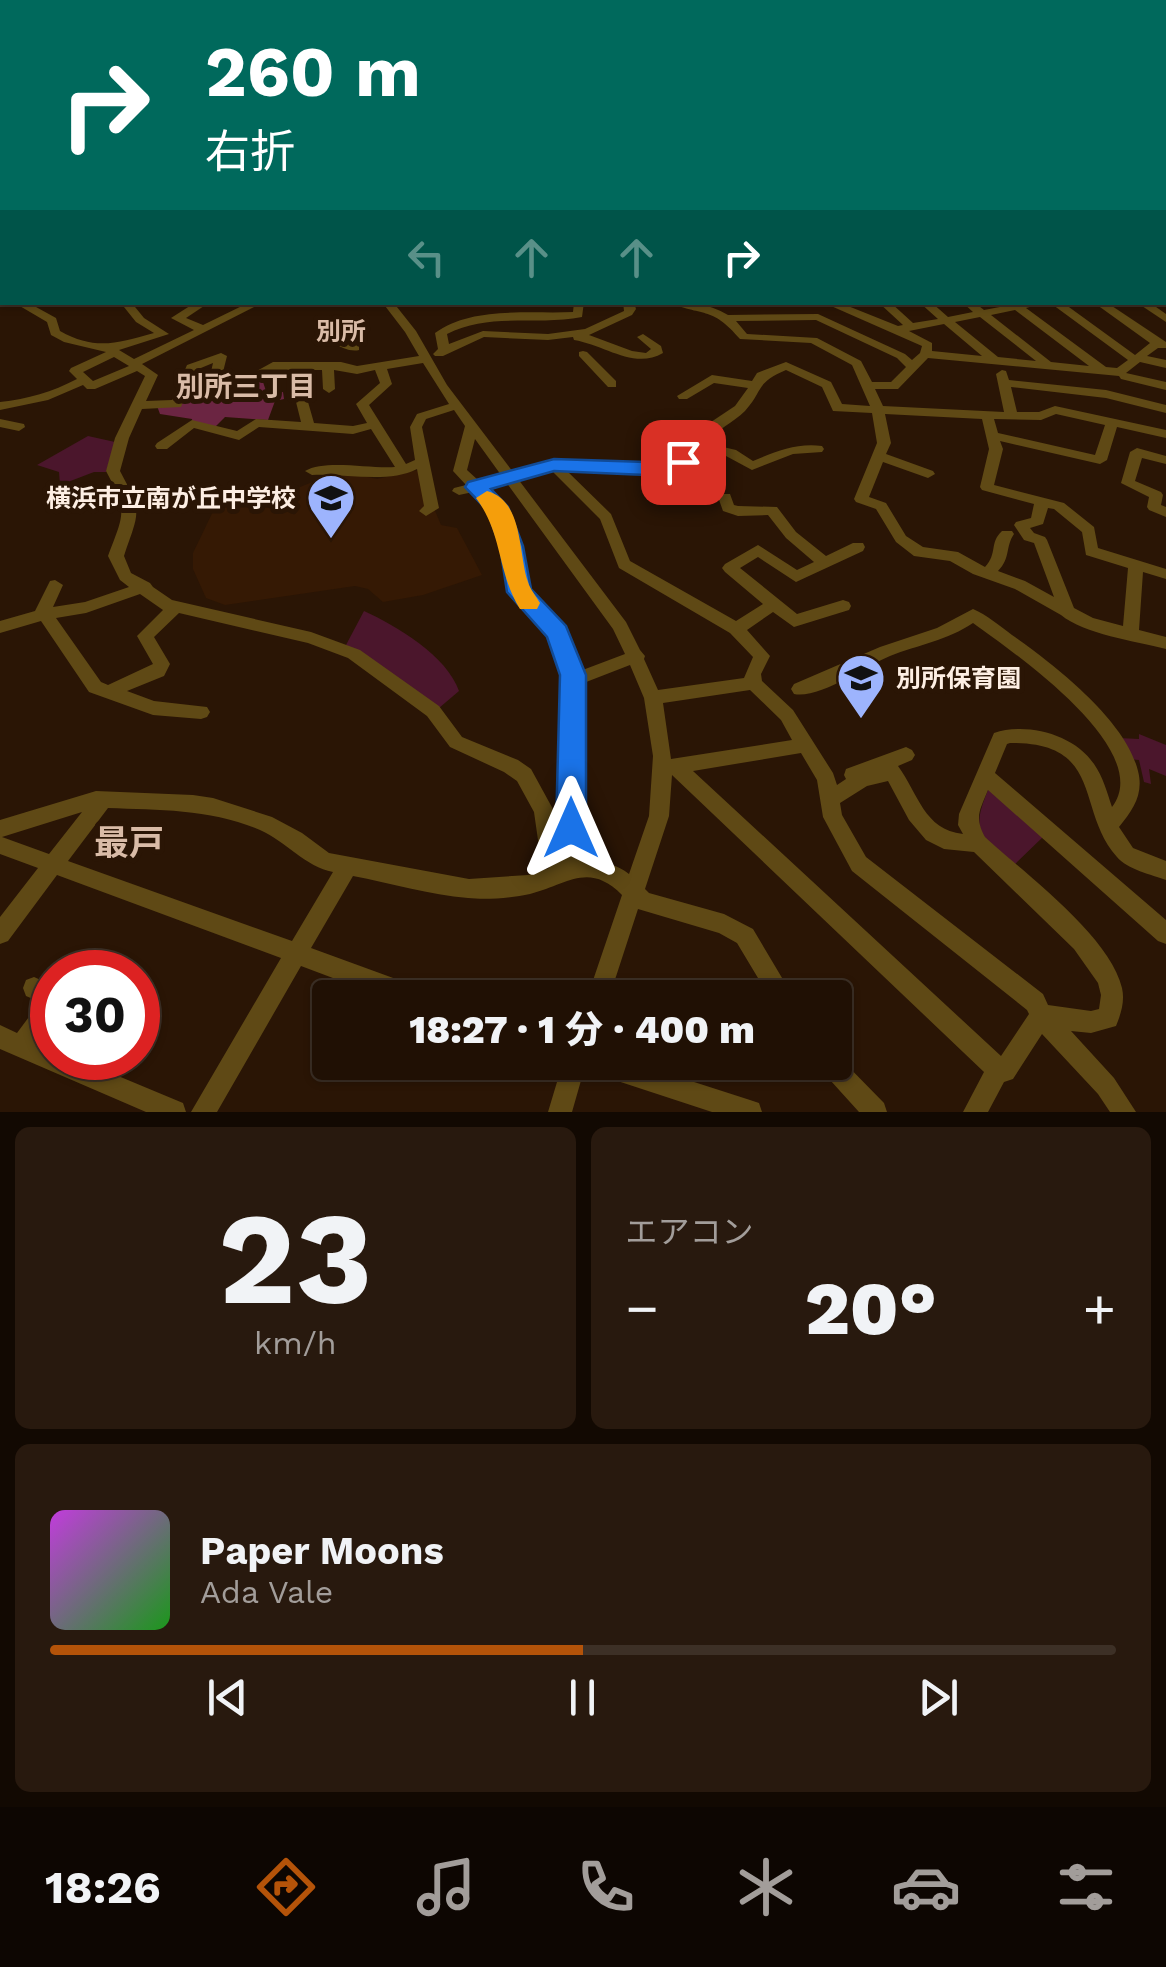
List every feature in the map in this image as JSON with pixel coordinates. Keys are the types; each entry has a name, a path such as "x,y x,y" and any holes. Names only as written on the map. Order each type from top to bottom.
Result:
{"street":[{"path":"24,305 52,320 55,333 111,351 152,375 122,438 113,472 131,516 118,545 118,565 125,576 175,608 311,638 354,654 433,711 456,742 524,775 544,810 550,854 570,869 618,878 633,893 662,909 724,924 745,936 772,980"},
{"path":"128,305 140,320 163,334 111,351 75,371 91,386 98,386 253,305"},
{"path":"199,305 177,318 202,329"},
{"path":"388,305 410,331 442,386 620,626 653,698 668,767 659,816 604,980"},
{"path":"444,350 441,333 455,326 500,318 578,315 579,305"},
{"path":"565,336 588,332 628,313 632,309 630,305"},
{"path":"690,305 818,318 901,356 910,365"},
{"path":"834,305 928,345 925,354 910,365 894,386 866,385"},
{"path":"885,305 911,328"},
{"path":"927,305 996,360 1010,415"},
{"path":"972,305 1050,366"},
{"path":"896,330 1015,305 1115,373 1163,344 1103,305"},
{"path":"1058,305 1137,359 1166,364"},
{"path":"724,311 748,338 815,338 856,362 878,409 884,444 861,498 881,506 893,530 908,546 953,556 1038,594 1069,616 1166,643"},
{"path":"344,333 340,342 355,348"},
{"path":"138,405 177,404 191,368 221,356 213,389 240,385 273,366 357,370 435,358 444,350 482,334 594,338 628,357 647,358 657,353 657,348 643,338"},
{"path":"612,384 579,354 614,346"},
{"path":"925,354 1115,373 1166,386"},
{"path":"328,366 329,390"},
{"path":"380,366 386,384 362,404 404,470"},
{"path":"467,489 554,465 646,468 683,462 710,429 740,409 768,371 786,366 826,386 837,408 1042,416 1055,410 1166,434"},
{"path":"683,396 712,379 756,385"},
{"path":"2,408 72,390 84,380"},
{"path":"1004,383 1106,394 1166,409"},
{"path":"430,414 432,390 442,386"},
{"path":"302,402 309,427"},
{"path":"426,511 432,508 416,427 421,417 458,405"},
{"path":"988,415 996,450 987,486 1059,506 1089,530 1091,551 1166,574"},
{"path":"995,436 1100,460 1113,421"},
{"path":"0,423 19,427"},
{"path":"162,446 192,424 239,436 256,423 352,430 374,425"},
{"path":"472,424 459,466 467,489 497,507 512,546 519,592 558,633 573,680 570,869"},
{"path":"698,445 731,452 752,466 792,450 817,449"},
{"path":"1166,460 1137,452 1128,484 1156,494 1154,507 1166,512"},
{"path":"880,456 928,474"},
{"path":"312,471 360,470 380,476 422,462"},
{"path":"683,462 691,482"},
{"path":"554,465 606,517 624,564 736,630 762,656 753,683"},
{"path":"724,497 728,508 738,512 772,510 791,535 824,562"},
{"path":"1042,501 1038,522 1026,521 1021,525 1023,532 1040,540 1069,616"},
{"path":"988,573 1000,560 1002,538 1007,534"},
{"path":"843,606 794,621 730,568 758,550 796,577 858,547"},
{"path":"1131,634 1136,564"},
{"path":"43,615 55,585"},
{"path":"0,627 86,608 144,586"},
{"path":"736,630 774,604"},
{"path":"108,692 158,671 162,664 145,636 175,608"},
{"path":"43,615 95,688 153,708 202,712"},
{"path":"800,689 833,679 883,652 956,629 973,615 1069,688 1083,707 1106,725 1128,762 1130,794 1108,826"},
{"path":"573,680 637,656"},
{"path":"653,698 753,683 776,702 836,796"},
{"path":"1041,1016 1092,1022 1108,1018 1113,992 1095,957 978,844 968,825 1000,738 1027,734 1076,756 1087,767 1115,844 1126,854 1166,870"},
{"path":"668,767 805,745"},
{"path":"906,755 838,783 833,817 860,864 1035,1002 1041,1016 1106,1086 1124,1112"},
{"path":"668,767 998,1068 1005,1071 1041,1016"},
{"path":"836,796 862,780 893,772 928,834 944,843 978,844"},
{"path":"985,776 1166,934"},
{"path":"0,829 103,799 213,806 265,823 295,838 324,861 347,867 469,888 528,885 570,869"},
{"path":"0,934 103,799"},
{"path":"0,845 367,980"},
{"path":"202,1112 347,867"},
{"path":"30,1017 11,1041 174,1112"},
{"path":"976,1112 998,1068"},
{"path":"560,1112 570,1080"},
{"path":"649,1080 750,1112"},
{"path":"846,1080 875,1112"}],"shaded area":[{"path":"261,376 267,394 283,392 284,399 275,401 268,420 225,417 211,431 193,426 192,419 160,414 157,406 178,406 182,395 211,393"},
{"path":"88,436 115,442 106,472 94,472 60,485 59,472 37,465"},
{"name":"横浜市立南が丘中学校","path":"418,470 441,525 457,528 482,575 423,595 383,602 368,589 355,586 225,605 206,598 193,569 193,553 219,499 253,506 340,471 377,479"},
{"path":"364,611 432,654 459,691 439,708 346,645"},
{"path":"1139,734 1166,745 1166,776 1149,769 1151,784 1144,782 1139,760 1128,759 1119,738 1139,739"},
{"path":"989,788 1044,836 1013,866 981,832 980,814"}],"slow traffic":[{"path":"487,498 497,507 512,546 516,584 528,603"}],"place":[{"name":"横浜市立南が丘中学校","path":"331,540"},
{"name":"別所保育園","path":"861,720"}],"district":[{"name":"別所","path":"341,331"},
{"name":"別所三丁目","path":"246,386"},
{"name":"最戸","path":"129,843"}],"route":[{"path":"571,828 573,675 558,633 519,592 512,546 497,507 476,487 554,465 662,468 683,462"}]}
